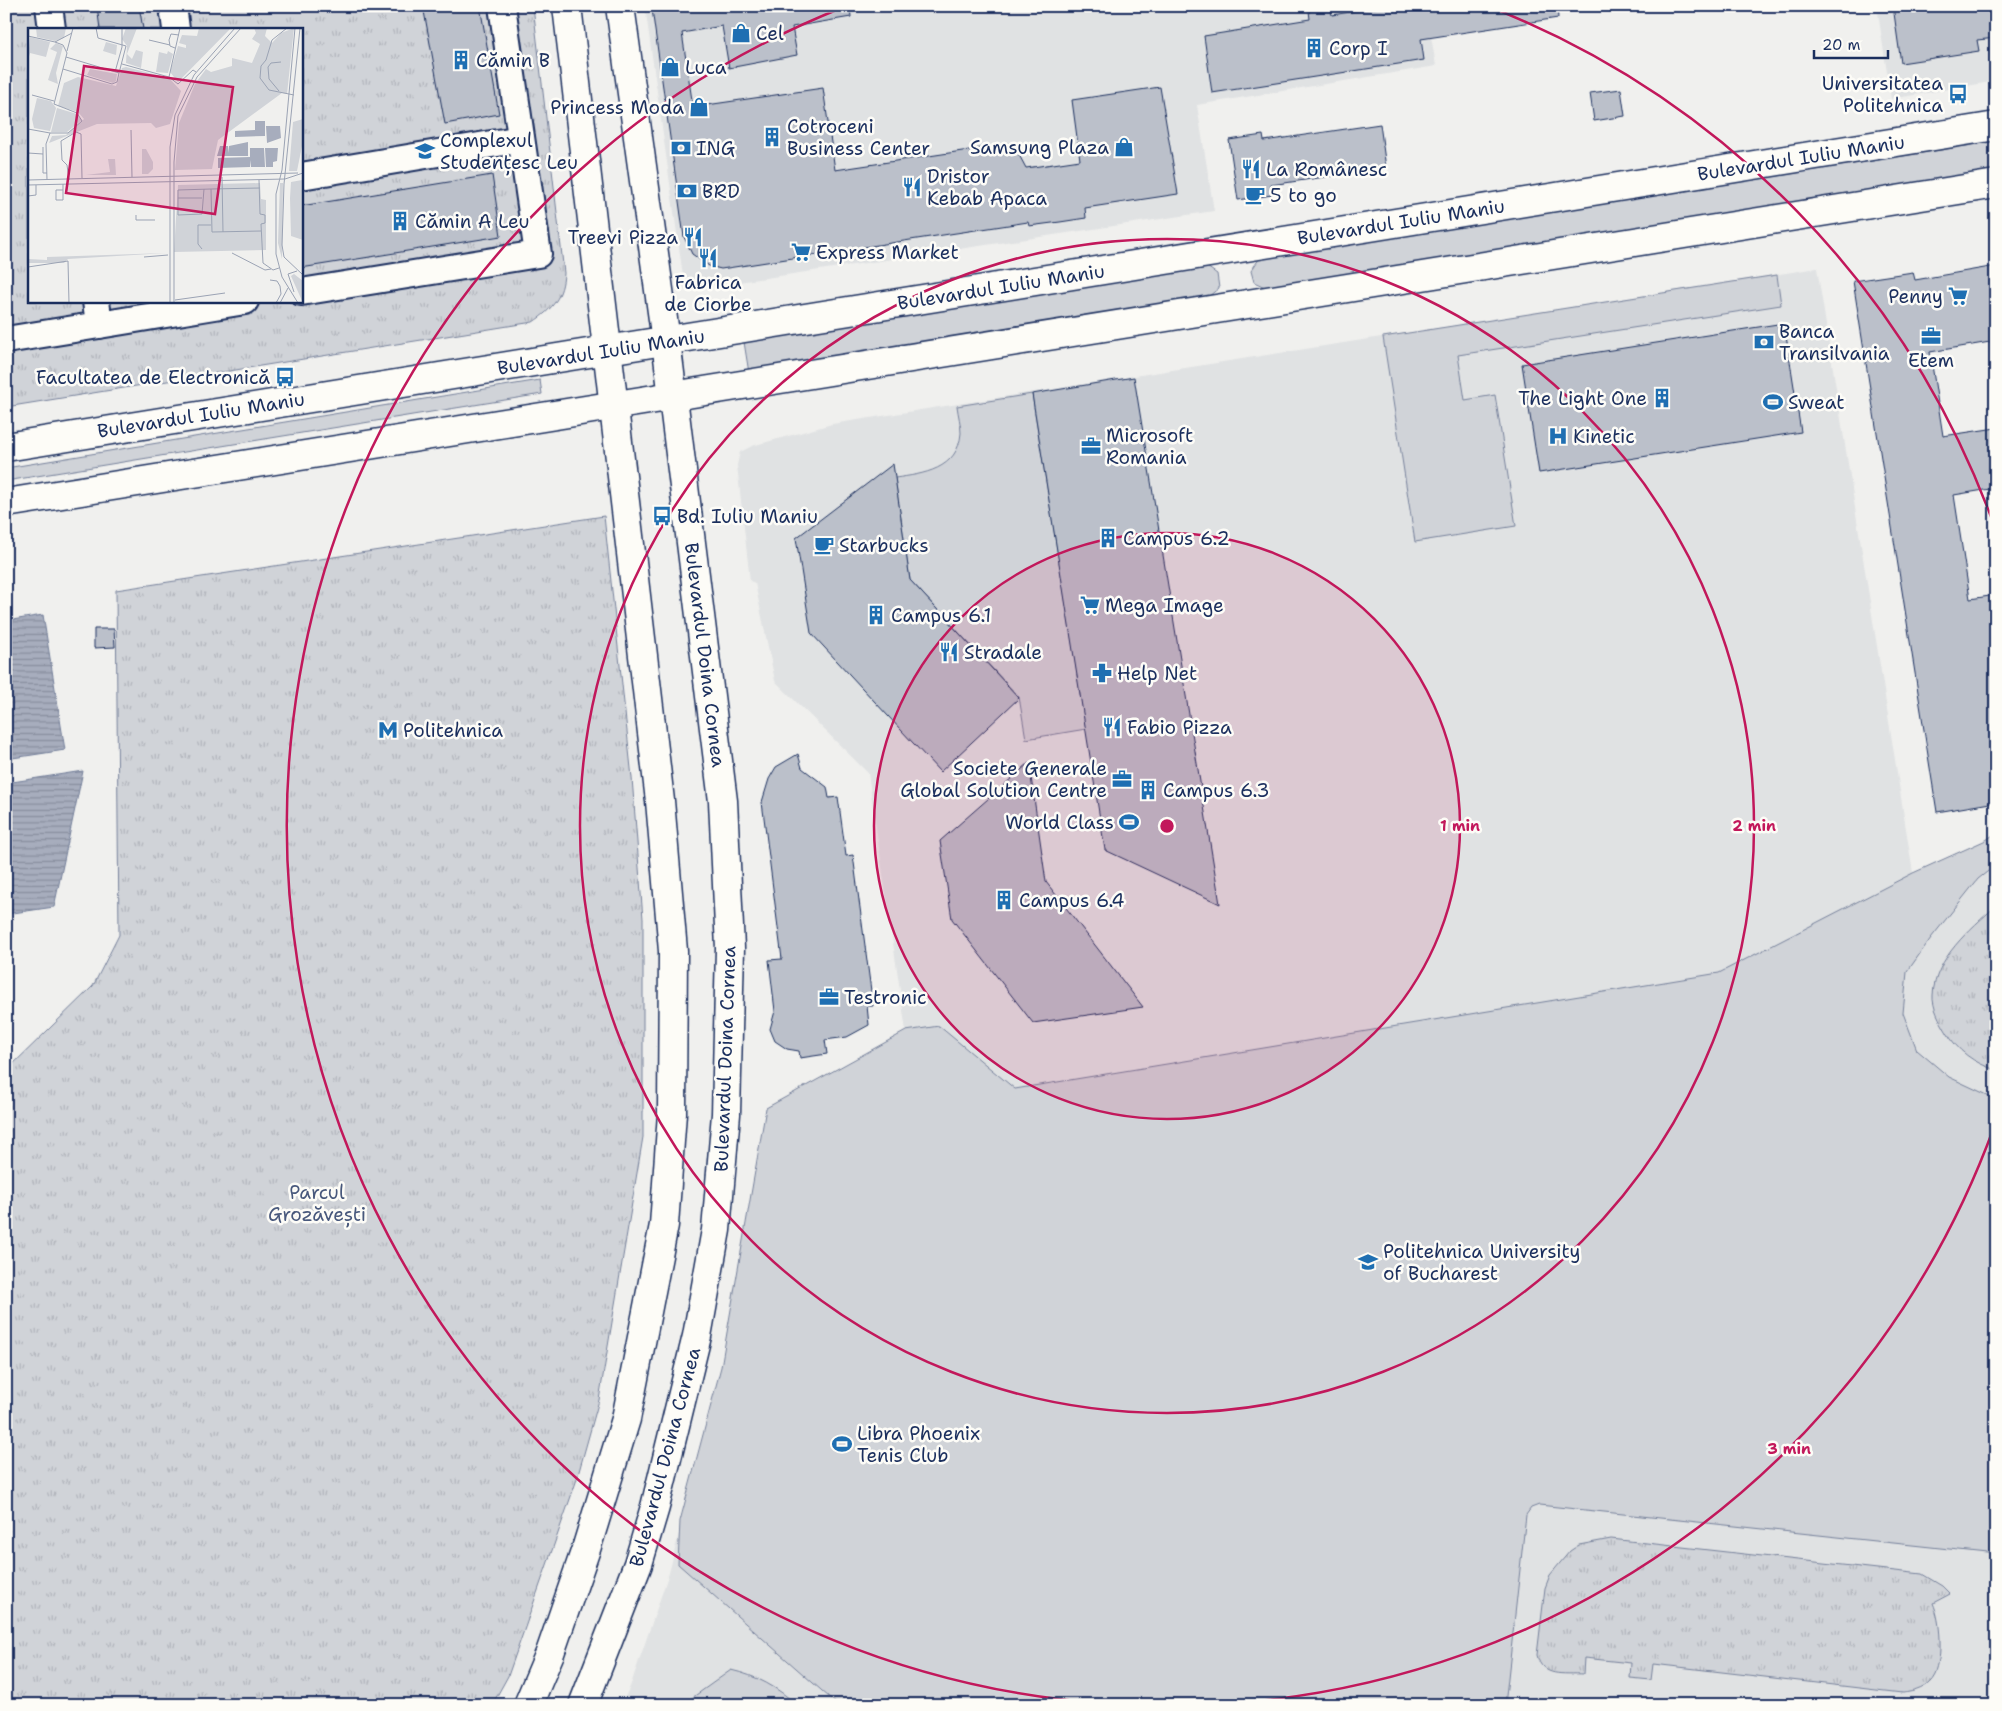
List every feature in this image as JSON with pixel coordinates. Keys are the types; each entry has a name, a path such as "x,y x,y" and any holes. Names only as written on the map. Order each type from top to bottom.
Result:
{"main road":[{"path":"528,1705 550,1653 587,1546 626,1419 664,1225 672,1113 673,942 659,792 567,6"},
{"name":"Bulevardul Doina Cornea","path":"583,1705 638,1564 656,1507 697,1336 716,1230 726,1114 730,948 723,801 666,341 620,6"},
{"name":"Bulevardul Iuliu Maniu","path":"6,447 607,352 1996,126"},
{"path":"6,502 1996,184"}],"street":[{"path":"49,6 52,28"},
{"path":"173,6 176,28"},
{"path":"302,292 538,254 502,6"},
{"path":"302,176 521,138"},
{"path":"6,340 98,313 234,302"}],"shaded area":[{"path":"645,6 1426,6 1436,66 1197,105 1214,211 685,290"},
{"path":"1877,6 1996,6 1996,81 1891,99"},
{"path":"1817,268 1913,873 1986,840 1996,833 1996,1705 621,1705 630,1687 669,1573 721,1367 766,1108 906,1031 868,773 775,681 755,583 750,581 737,465 740,452 752,446 832,424"}],"green space":[{"name":"Complexul Studențesc Leu","path":"6,6 533,6 564,273 562,289 556,301 533,322 6,407"},
{"path":"1996,141 1996,171 1265,287 1254,282 1251,271 1259,259"},
{"path":"1207,267 1217,274 1219,288 1209,296 749,373 744,342"},
{"path":"1777,275 1781,305 1458,355 1465,400 1495,395 1516,526 1415,542 1383,337"},
{"path":"540,380 542,394 6,481 6,468"},
{"path":"1032,394 1086,729 1026,739 1019,697 910,580 895,478 927,472 937,468 953,455 961,433 957,406"},
{"name":"Parcul Grozăvești","path":"604,516 632,778 643,919 643,1137 599,1400 576,1482 508,1676 492,1705 6,1705 6,1071 93,986 119,935 116,590"},
{"name":"Politehnica University of Bucharest","path":"1996,833 1996,865 1978,879 1931,938 1907,972 1903,1013 1917,1050 1949,1077 1996,1099 1996,1554 1539,1505 1531,1508 1526,1515 1505,1705 838,1705 678,1564 680,1521 721,1367 766,1108 906,1031 939,1026 1015,1089 1719,973 1913,873 1986,840"},
{"path":"1996,906 1996,1070 1973,1060 1955,1045 1937,1014 1933,995 1935,981 1940,969 1955,945"},
{"path":"1611,1539 1922,1574 1942,1586 1950,1594 1933,1603 1938,1619 1940,1639 1938,1667 1935,1675 1925,1686 1911,1692 1902,1693 1653,1664 1651,1680 1630,1678 1631,1663 1584,1658 1583,1674 1561,1674 1548,1671 1543,1668 1537,1655 1545,1588 1550,1575 1570,1551 1579,1545"},
{"path":"731,1670 749,1675 766,1683 797,1705 682,1705"}],"water":[{"path":"43,615 65,750 6,759 6,621"},
{"path":"83,771 54,907 6,914 6,783"}],"building":[{"path":"97,6 139,6 143,28 100,28"},
{"name":"Cămin B","path":"423,6 480,6 499,114 445,124"},
{"path":"669,6 850,6 851,17 792,27 797,55 729,68 722,26 682,33 693,107 823,88 835,170 1016,143 1018,153 1026,168 1080,160 1072,100 1160,87 1178,194 1085,208 1086,218 1060,222 1029,226 1028,222 721,269 709,266 692,254 684,237 652,9"},
{"name":"Corp I","path":"1387,6 1557,6 1558,18 1421,39 1424,60 1212,93 1204,36 1310,19 1309,11 1330,7 1332,15"},
{"path":"1893,6 1996,6 1996,38 1977,40 1979,51 1901,63"},
{"path":"1621,89 1625,116 1594,121 1590,93"},
{"path":"1380,124 1386,168 1271,185 1272,195 1238,200 1229,140 1263,135 1264,141"},
{"name":"Cămin A Leu","path":"492,175 501,236 302,268 302,206"},
{"path":"1996,266 1996,341 1930,352 1943,436 1996,428 1996,488 1954,495 1970,599 1996,595 1996,802 1937,812 1853,281 1913,272 1915,280"},
{"name":"The Light One","path":"1784,323 1801,432 1539,473 1522,364"},
{"path":"1134,377 1220,904 1105,850 1032,394"},
{"name":"Campus 6.1","path":"893,464 910,580 1019,698 940,772 811,633 796,538"},
{"path":"94,629 114,629 115,647 94,648"},
{"path":"798,754 802,768 827,787 829,798 838,797 846,856 853,855 873,1006 867,1006 869,1025 847,1037 825,1040 827,1054 800,1058 799,1051 787,1049 775,1041 770,1029 775,1011 769,960 782,959 762,802 769,779 776,767"},
{"name":"Campus 6.4","path":"1029,763 1046,882 1143,1007 1033,1023 952,919 940,841"}],"place":[{"name":"Cel","path":"741,33"},
{"name":"Corp I","path":"1314,48"},
{"name":"Cămin B","path":"461,60"},
{"name":"Luca","path":"670,67"},
{"name":"Universitatea Politehnica","path":"1958,94"},
{"name":"Princess Moda","path":"699,107"},
{"name":"Cotroceni Business Center","path":"772,137"},
{"name":"Samsung Plaza","path":"1124,147"},
{"name":"ING","path":"681,148"},
{"name":"Complexul Studențesc Leu","path":"425,151"},
{"name":"La Românesc","path":"1251,169"},
{"name":"Dristor Kebab Apaca","path":"912,187"},
{"name":"BRD","path":"687,191"},
{"name":"5 to go","path":"1255,195"},
{"name":"Cămin A Leu","path":"400,221"},
{"name":"Treevi Pizza","path":"693,237"},
{"name":"Express Market","path":"801,252"},
{"name":"Fabrica de Ciorbe","path":"708,258"},
{"name":"Penny","path":"1958,296"},
{"name":"Etem","path":"1931,336"},
{"name":"Banca Transilvania","path":"1764,342"},
{"name":"Facultatea de Electronică","path":"285,377"},
{"name":"The Light One","path":"1662,398"},
{"name":"Sweat","path":"1773,402"},
{"name":"Kinetic","path":"1558,436"},
{"name":"Microsoft Romania","path":"1091,446"},
{"name":"Bd. Iuliu Maniu","path":"662,516"},
{"name":"Campus 6.2","path":"1108,538"},
{"name":"Starbucks","path":"824,545"},
{"name":"Mega Image","path":"1090,605"},
{"name":"Campus 6.1","path":"876,615"},
{"name":"Stradale","path":"949,652"},
{"name":"Help Net","path":"1102,673"},
{"name":"Fabio Pizza","path":"1112,727"},
{"name":"Politehnica","path":"388,730"},
{"name":"Societe Generale Global Solution Centre","path":"1122,779"},
{"name":"Campus 6.3","path":"1148,790"},
{"name":"World Class","path":"1129,822"},
{"name":"Campus 6.4","path":"1004,900"},
{"name":"Testronic","path":"829,997"},
{"name":"Politehnica University of Bucharest","path":"1368,1262"},
{"name":"Libra Phoenix Tenis Club","path":"842,1444"}]}
